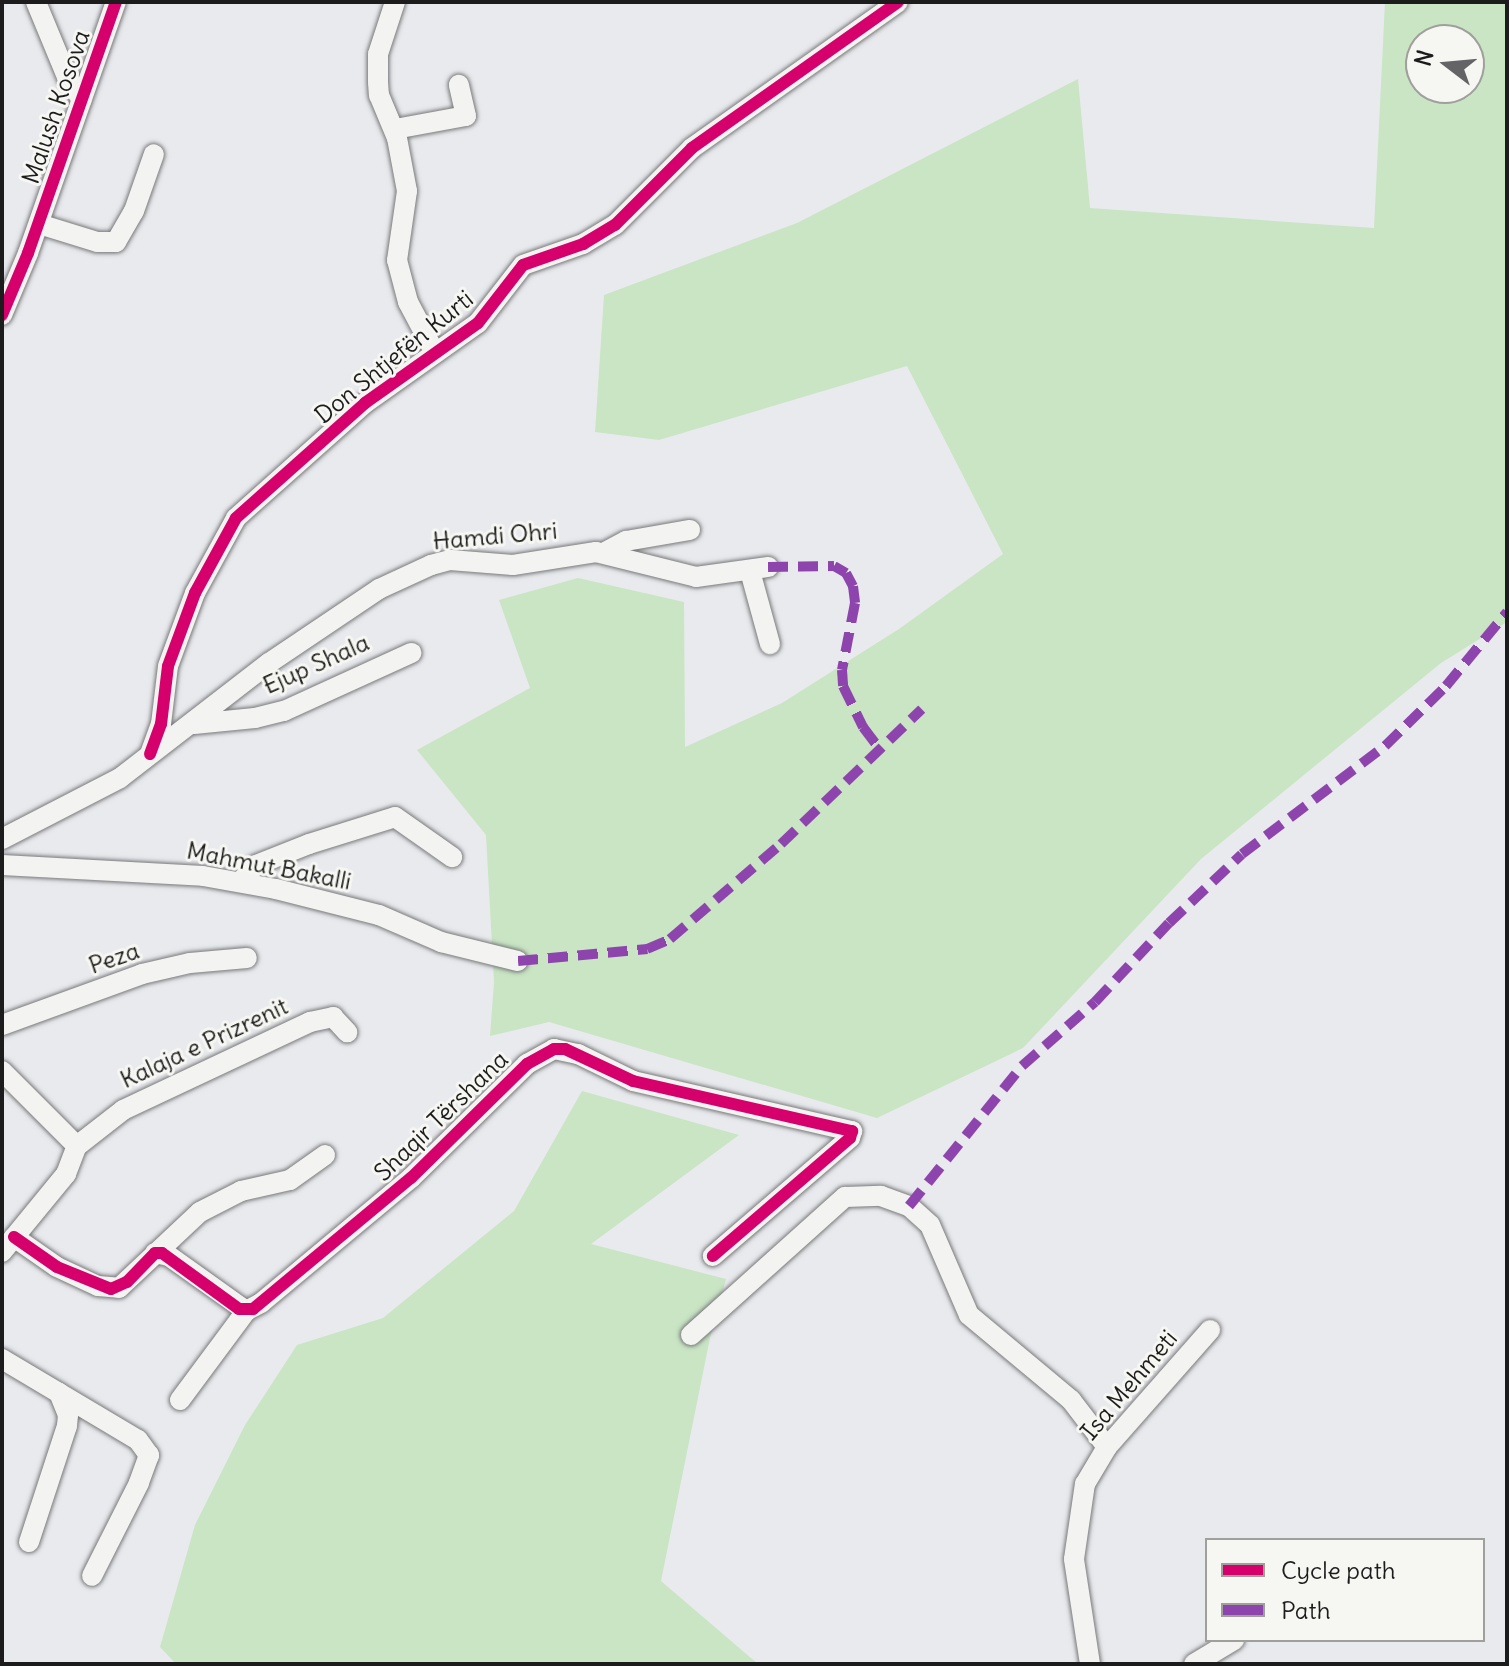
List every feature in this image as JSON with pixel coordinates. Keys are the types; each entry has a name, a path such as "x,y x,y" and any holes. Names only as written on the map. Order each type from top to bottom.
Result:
{"street":[{"path":"36,2 67,77 82,100"},
{"name":"Malush Kosova","path":"2,315 39,224 116,2"},
{"path":"395,2 378,54 378,82 379,95 395,129 407,204 397,260 408,302 435,353"},
{"name":"Don Shtjefën Kurti","path":"150,754 161,724 168,666 195,593 236,518 365,403 478,323 523,265 583,244 615,225 692,148 898,2"},
{"path":"395,129 466,116 459,85"},
{"path":"39,224 97,242 116,242 134,211 154,154"},
{"path":"605,552 626,541 690,530"},
{"name":"Hamdi Ohri","path":"194,724 269,663 367,596 431,565 450,560 513,565 605,552 648,567 696,577 759,569 770,644"},
{"name":"Ejup Shala","path":"194,724 255,718 284,711 411,653"},
{"path":"2,839 120,778 194,724"},
{"path":"240,882 256,865 309,844 395,817 452,857"},
{"name":"Mahmut Bakalli","path":"2,865 203,876 240,882 379,915 441,942 518,961"},
{"name":"Peza","path":"2,1025 142,974 190,963 247,958"},
{"name":"Kalaja e Prizrenit","path":"8,1245 66,1174 77,1146 141,1099 310,1022 333,1017 347,1032"},
{"name":"Shaqir Tërshana","path":"180,1400 246,1311 261,1303 377,1208 527,1064 554,1049 578,1054 633,1081 852,1131 850,1138 713,1256"},
{"path":"2,1071 77,1146"},
{"path":"8,1245 111,1289 127,1282 200,1212 221,1199 290,1180 325,1155"},
{"path":"691,1335 845,1197 881,1196 909,1206 930,1225 969,1315 1071,1400 1107,1447"},
{"path":"155,1253 169,1256 246,1311"},
{"name":"Isa Mehmeti","path":"1090,1664 1074,1559 1075,1534 1085,1484 1107,1447 1210,1330"},
{"path":"2,1359 138,1440 149,1455 139,1483 92,1576"},
{"path":"29,1542 67,1426 68,1415 59,1393"},
{"path":"1194,1664 1231,1642"}],"green space":[{"path":"1385,2 1507,2 1507,622 1441,663 1201,859 1023,1048 877,1118 549,1022 490,1036 494,982 486,835 417,750 530,688 499,600 578,578 684,602 685,747 782,703 899,629 1003,554 907,366 659,440 595,432 604,295 797,223 1078,79 1090,208 1374,228"},
{"path":"582,1091 739,1135 591,1244 726,1279 710,1338 661,1581 758,1664 176,1664 160,1647 195,1525 245,1425 297,1345 383,1318 514,1211"}],"marked path":[{"path":"768,567 834,566 846,573 853,586 855,603 842,670 843,686 863,727 879,748"},
{"path":"909,1206 1022,1066 1095,1002 1169,923 1242,854 1385,746 1446,686 1507,612"},
{"path":"518,961 647,949 670,939 781,844 922,709"}],"cycle path":[{"path":"2,315 28,253 116,2"},
{"path":"150,754 161,724 168,666 195,593 236,518 365,403 478,323 523,265 583,244 615,225 692,148 898,2"},
{"path":"14,1237 57,1267 111,1289 127,1282 155,1253 162,1253 239,1309 253,1309 411,1178 527,1064 554,1049 565,1049 633,1081 852,1131 850,1138 713,1256"}]}
